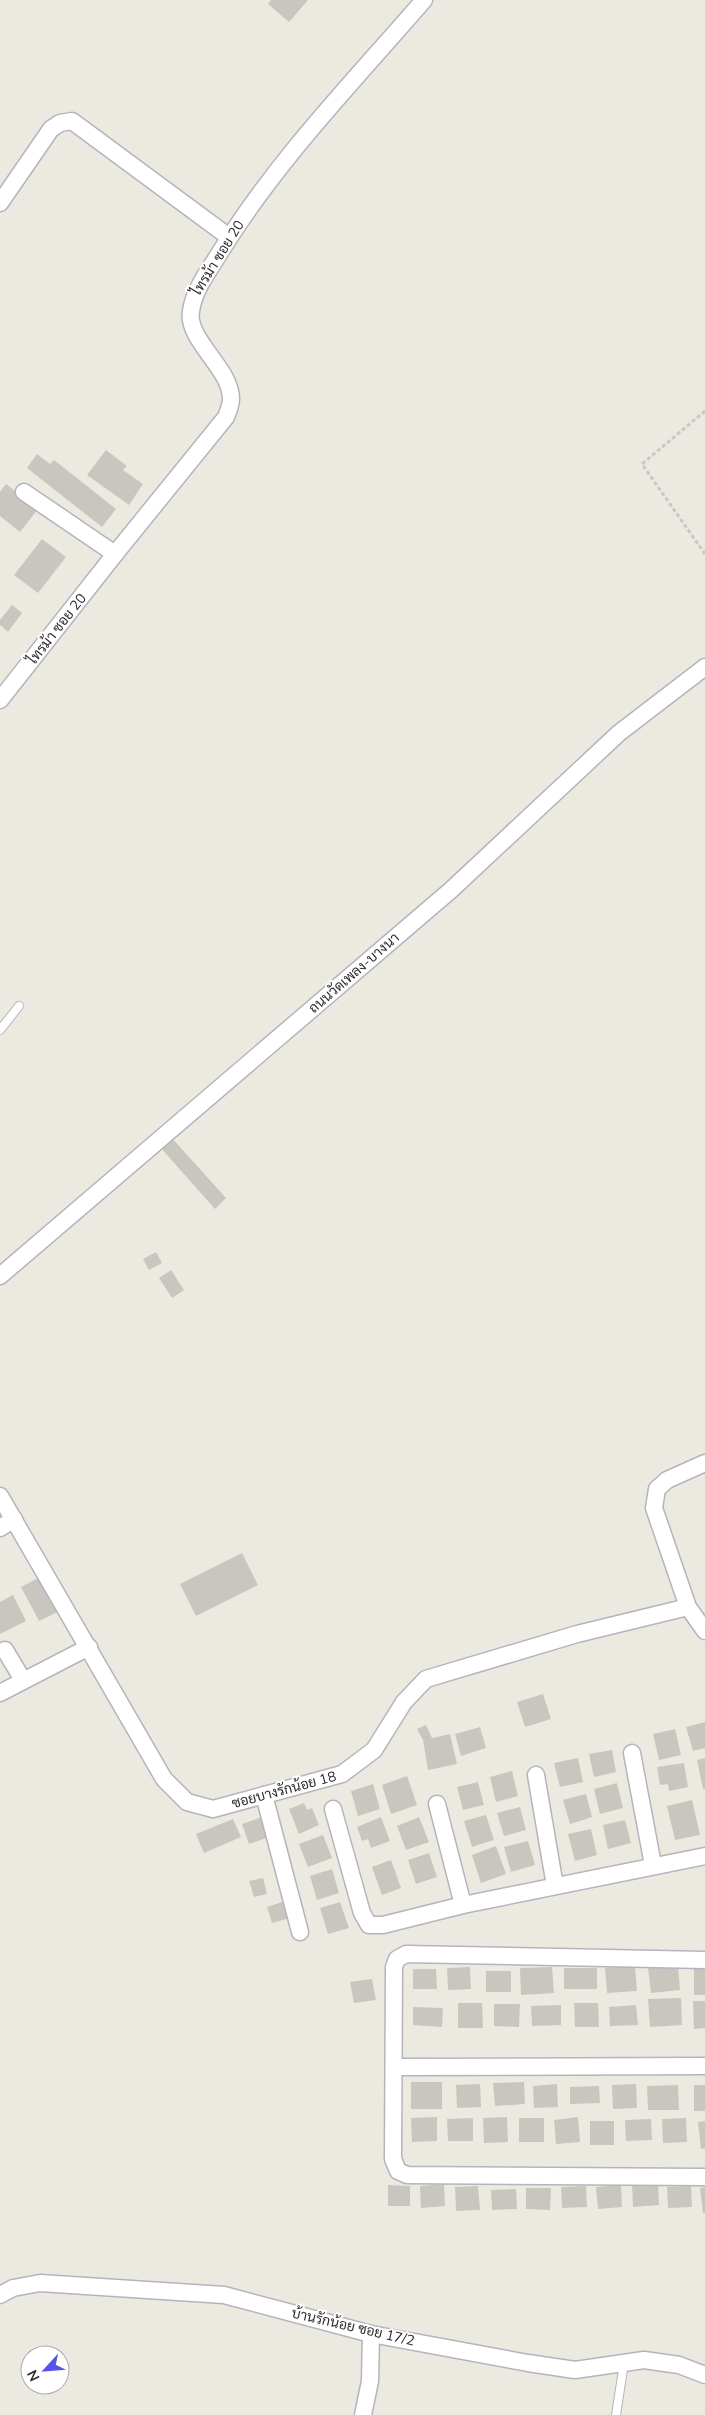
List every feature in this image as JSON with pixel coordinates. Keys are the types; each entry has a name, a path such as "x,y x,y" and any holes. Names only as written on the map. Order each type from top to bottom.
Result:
{"street":[{"name":"ไทรม้า ซอย 20","path":"0,700 115,554 226,418 231,400 228,383 195,331 190,314 193,296 229,238 281,164 424,0"},
{"path":"0,203 51,129 60,123 72,121 229,238"},
{"path":"24,492 115,554"},
{"name":"ถนนวัดเพลง-บางนา","path":"0,1276 452,890 619,733 705,667"},
{"path":"705,1463 667,1480 657,1489 654,1508 688,1607 705,1631"},
{"name":"ซอยบางรักน้อย 18","path":"0,1496 164,1779 186,1802 214,1809 342,1774 374,1750 404,1702 426,1679 577,1634 688,1607"},
{"path":"0,1528 14,1519"},
{"path":"0,1693 89,1647"},
{"path":"4,1650 23,1680"},
{"path":"632,1753 653,1865"},
{"path":"536,1775 554,1886"},
{"path":"264,1795 300,1932"},
{"path":"436,1804 463,1905"},
{"path":"332,1809 362,1913 369,1925 383,1925 463,1905 705,1856"},
{"path":"705,1960 406,1954 397,1958 394,1967 393,2159 398,2171 407,2175 705,2177"},
{"path":"394,2067 705,2066"},
{"name":"บ้านรักน้อย ซอย 17/2","path":"0,2295 13,2288 40,2283 224,2295 371,2334 575,2370 644,2360 679,2366 705,2375"},
{"path":"363,2415 370,2381 371,2334"}],"lane":[{"path":"0,1030 19,1006"},
{"path":"616,2415 624,2363"}],"path":[{"path":"705,411 642,464 705,554"}],"building":[{"path":"271,0 308,0 289,22 268,4"},
{"path":"106,450 127,466 123,470 143,484 129,505 87,475"},
{"path":"37,454 50,464 54,460 116,509 102,527 27,468"},
{"path":"6,484 38,509 20,532 0,516 0,492"},
{"path":"42,539 66,557 38,593 14,575"},
{"path":"12,605 22,613 8,632 0,625 0,620"},
{"path":"171,1137 226,1198 215,1209 160,1147"},
{"path":"156,1252 162,1263 149,1270 143,1259"},
{"path":"171,1270 184,1290 172,1298 159,1278"},
{"path":"242,1553 258,1585 196,1616 180,1584"},
{"path":"44,1575 62,1610 39,1621 21,1587"},
{"path":"13,1595 26,1621 0,1634 0,1602"},
{"path":"543,1694 551,1719 525,1727 517,1702"},
{"path":"705,1722 705,1748 693,1751 686,1727"},
{"path":"426,1725 432,1738 450,1734 457,1764 428,1770 423,1740 417,1729"},
{"path":"480,1727 486,1748 461,1756 455,1734"},
{"path":"675,1729 681,1755 659,1760 653,1734"},
{"path":"612,1750 616,1772 594,1777 589,1754"},
{"path":"578,1758 583,1782 560,1787 554,1763"},
{"path":"705,1758 705,1789 703,1789 697,1760"},
{"path":"684,1763 688,1787 669,1791 668,1784 660,1785 657,1767"},
{"path":"512,1771 518,1796 496,1802 490,1777"},
{"path":"407,1776 417,1805 391,1814 382,1785"},
{"path":"478,1782 484,1805 463,1810 457,1787"},
{"path":"617,1783 623,1808 600,1814 594,1789"},
{"path":"373,1784 380,1809 358,1816 351,1791"},
{"path":"586,1794 592,1817 570,1824 563,1800"},
{"path":"692,1800 700,1835 675,1840 667,1806"},
{"path":"304,1803 307,1810 312,1808 319,1825 299,1834 289,1809"},
{"path":"520,1807 526,1830 504,1836 497,1813"},
{"path":"486,1815 494,1840 472,1847 464,1821"},
{"path":"265,1816 272,1836 249,1844 242,1824"},
{"path":"381,1817 390,1841 371,1848 368,1839 362,1841 357,1827"},
{"path":"419,1817 429,1842 406,1850 397,1826"},
{"path":"233,1819 241,1837 204,1853 196,1834"},
{"path":"625,1820 631,1843 608,1849 603,1825"},
{"path":"591,1829 597,1855 575,1861 568,1834"},
{"path":"323,1835 332,1858 308,1867 299,1844"},
{"path":"528,1841 535,1865 511,1872 504,1847"},
{"path":"496,1846 506,1874 481,1883 472,1855"},
{"path":"429,1853 437,1877 416,1884 408,1860"},
{"path":"391,1860 401,1888 382,1895 372,1867"},
{"path":"332,1869 339,1893 317,1900 310,1876"},
{"path":"263,1878 267,1894 254,1897 249,1881"},
{"path":"285,1901 290,1918 272,1923 267,1907"},
{"path":"340,1902 349,1928 328,1934 320,1908"},
{"path":"678,1965 680,1990 651,1993 648,1968"},
{"path":"635,1966 637,1991 607,1993 605,1968"},
{"path":"470,1967 471,1989 448,1990 447,1968"},
{"path":"552,1967 554,1993 521,1995 520,1968"},
{"path":"694,1967 705,1967 705,1995 694,1995"},
{"path":"564,1968 597,1968 597,1989 564,1989"},
{"path":"413,1969 436,1969 437,1989 413,1989"},
{"path":"486,1971 511,1971 511,1992 486,1992"},
{"path":"372,1979 376,2000 354,2003 350,1982"},
{"path":"681,1998 682,2025 650,2027 648,1999"},
{"path":"693,2001 705,2001 705,2028 694,2029"},
{"path":"458,2003 482,2003 483,2028 458,2028"},
{"path":"574,2003 598,2003 599,2027 575,2027"},
{"path":"494,2004 520,2004 519,2027 494,2026"},
{"path":"561,2005 561,2025 532,2026 531,2006"},
{"path":"636,2005 638,2025 610,2026 609,2007"},
{"path":"413,2007 443,2008 442,2027 413,2025"},
{"path":"411,2082 442,2082 442,2109 411,2109"},
{"path":"524,2082 525,2104 495,2106 493,2083"},
{"path":"480,2084 481,2107 457,2108 456,2085"},
{"path":"557,2084 558,2107 534,2108 533,2086"},
{"path":"636,2084 637,2108 613,2109 612,2085"},
{"path":"678,2085 679,2110 648,2110 647,2086"},
{"path":"694,2085 705,2085 705,2111 694,2111"},
{"path":"599,2086 600,2103 570,2104 570,2087"},
{"path":"437,2117 437,2141 412,2142 411,2118"},
{"path":"507,2117 508,2142 484,2143 483,2118"},
{"path":"578,2117 580,2142 556,2144 554,2120"},
{"path":"473,2118 473,2141 448,2141 447,2119"},
{"path":"519,2118 544,2118 544,2142 519,2142"},
{"path":"686,2118 687,2142 663,2143 662,2119"},
{"path":"651,2119 652,2140 626,2141 625,2120"},
{"path":"590,2121 614,2121 614,2145 590,2145"},
{"path":"705,2121 705,2148 701,2149 698,2122"},
{"path":"658,2183 659,2205 633,2207 632,2184"},
{"path":"444,2184 445,2206 421,2208 420,2186"},
{"path":"388,2185 410,2186 410,2206 388,2206"},
{"path":"621,2185 622,2207 598,2209 596,2187"},
{"path":"478,2186 480,2210 456,2211 455,2187"},
{"path":"586,2186 587,2207 562,2208 561,2187"},
{"path":"691,2186 692,2207 668,2208 667,2187"},
{"path":"705,2187 705,2213 703,2213 700,2188"},
{"path":"526,2188 551,2188 550,2210 526,2209"},
{"path":"516,2189 517,2209 492,2210 491,2190"}]}
